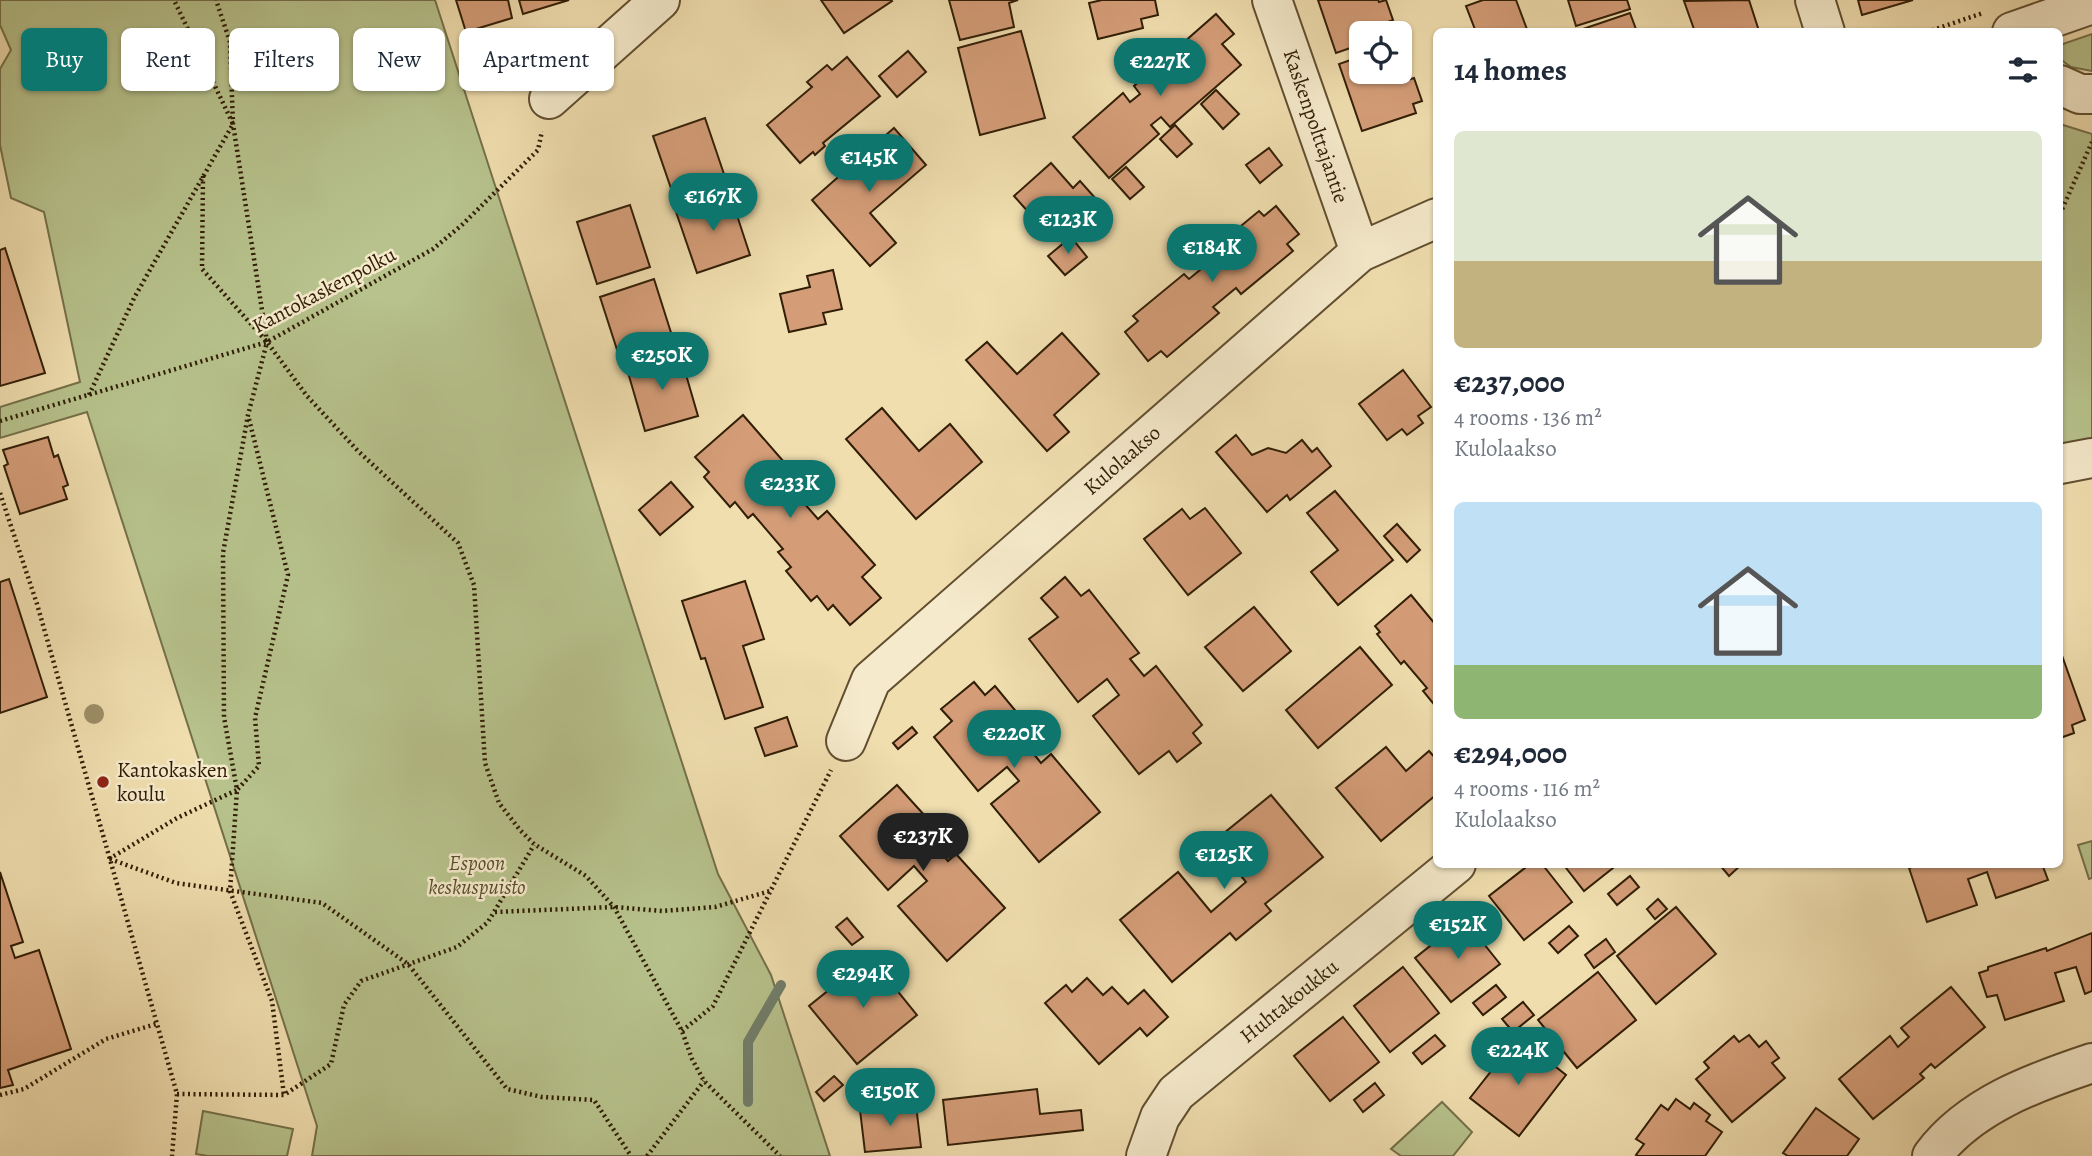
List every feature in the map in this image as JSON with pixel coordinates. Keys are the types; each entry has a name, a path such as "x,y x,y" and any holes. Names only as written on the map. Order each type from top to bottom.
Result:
{"street":[{"path":"549,99 660,0"},
{"name":"Kaskenpolttajantie","path":"1272,0 1360,252"},
{"path":"1815,0 1824,28"},
{"path":"1999,22 2092,4"},
{"path":"2063,86 2080,94 2092,94"},
{"name":"Kulolaakso","path":"846,741 871,680 1360,252 1433,220"},
{"path":"2063,463 2092,458"},
{"name":"Huhtakoukku","path":"1146,1156 1160,1116 1176,1093 1451,868"},
{"path":"1932,1156 1945,1139 1998,1101 2053,1076 2092,1063"}],"path":[{"path":"174,0 233,124"},
{"path":"216,0 230,42 233,124 267,342 248,415 223,553 224,717 237,790 230,891 272,1001 284,1096"},
{"path":"1956,28 1999,22"},
{"name":"Kantokaskenpolku","path":"0,421 267,342 433,249 463,224 538,150 549,99"},
{"path":"89,396 134,298 233,124"},
{"path":"2063,207 2092,142"},
{"path":"203,176 202,269 267,342 307,396 358,451 458,543 474,585 485,763 499,803 534,844 586,876 614,907 682,1031 692,1059 704,1081 780,1156"},
{"path":"109,859 177,818 237,790 259,766 255,718 288,575 248,415"},
{"path":"0,493 37,604 177,1094 172,1156"},
{"path":"682,1031 712,1006 846,741"},
{"path":"177,1094 284,1096 331,1064 344,1005 361,981 457,947 488,922 534,844"},
{"path":"109,859 176,883 322,903 408,964 507,1089 542,1097 594,1100 631,1156"},
{"path":"494,912 614,907 662,911 715,907 771,890"},
{"path":"0,1095 24,1089 106,1039 156,1024"},
{"path":"647,1156 704,1081"}],"green space":[{"name":"Espoon keskuspuisto","path":"0,0 435,0 444,28 353,28 353,91 445,91 445,31 459,74 459,91 464,91 718,874 771,975 830,1156 312,1156 317,1126 87,412 0,438 0,407 80,382 44,212 11,198 0,145 0,69 11,50 0,25"},
{"path":"2092,34 2092,71 2071,67 2063,61 2063,44"},
{"path":"2063,125 2092,134 2092,439 2063,444"},
{"path":"2092,841 2092,878 2089,879 2078,845"},
{"path":"1442,1102 1472,1132 1453,1156 1401,1156 1391,1149"},
{"path":"203,1111 293,1129 287,1156 196,1154"}],"building":[{"path":"456,0 508,0 512,18 479,28 465,28"},
{"path":"519,0 569,0 523,14"},
{"path":"821,0 891,0 892,1 844,33"},
{"path":"949,0 1018,0 1009,3 1014,27 960,40"},
{"path":"1102,0 1155,0 1158,15 1141,19 1143,28 1098,39 1089,3"},
{"path":"1318,0 1386,0 1393,20 1349,21 1349,48 1336,53"},
{"path":"1483,0 1516,0 1526,28 1474,28 1466,6"},
{"path":"1568,0 1627,0 1630,9 1576,26"},
{"path":"1749,0 1758,28 1694,28 1684,1"},
{"path":"1858,0 1913,0 1862,15"},
{"path":"1630,13 1636,28 1586,28"},
{"path":"1216,14 1234,34 1222,44 1241,65 1170,127 1161,117 1151,125 1159,134 1109,178 1073,137 1123,93 1130,102 1140,94 1134,86"},
{"path":"1021,31 1045,118 980,135 958,48"},
{"path":"908,51 926,72 897,97 879,76"},
{"path":"847,57 880,96 823,143 825,146 815,155 813,152 800,163 767,125 812,87 807,82 827,65 832,70"},
{"path":"1349,61 1349,84 1412,84 1414,78 1422,101 1413,104 1416,113 1362,131 1339,64"},
{"path":"1216,90 1239,114 1223,129 1201,104"},
{"path":"705,118 726,180 674,197 653,136"},
{"path":"1175,125 1192,144 1177,157 1160,139"},
{"path":"894,128 926,165 870,213 896,243 870,266 812,200"},
{"path":"1269,148 1282,165 1260,183 1246,165"},
{"path":"1051,163 1073,188 1080,181 1096,199 1076,218 1070,212 1047,233 1014,196"},
{"path":"1126,167 1144,187 1130,199 1112,179"},
{"path":"730,194 750,255 697,273 676,212"},
{"path":"630,205 650,267 597,284 577,222"},
{"path":"1276,206 1299,234 1287,244 1293,251 1241,294 1236,288 1213,307 1219,313 1167,357 1161,351 1148,361 1125,332 1138,321 1133,316 1184,274 1189,279 1212,260 1207,254 1259,211 1264,216"},
{"path":"1071,237 1087,257 1065,275 1048,256"},
{"path":"5,248 45,373 0,386 0,250"},
{"path":"833,270 842,309 823,313 826,324 789,332 780,294 810,287 807,276"},
{"path":"654,279 674,342 620,359 600,297"},
{"path":"1062,333 1099,374 1054,415 1069,432 1047,451 966,360 987,342 1017,374"},
{"path":"680,354 698,416 645,431 627,369"},
{"path":"1403,370 1431,407 1418,416 1423,423 1407,435 1402,429 1387,440 1359,404"},
{"path":"882,408 919,451 950,424 982,462 916,519 846,439"},
{"path":"743,415 797,477 788,485 818,519 827,511 875,565 862,577 881,598 850,625 833,605 828,610 817,596 811,601 786,571 791,567 778,552 783,549 753,514 748,518 735,502 730,507 704,477 709,472 695,457"},
{"path":"1236,435 1252,455 1268,448 1286,453 1302,440 1312,452 1317,448 1331,466 1290,500 1287,495 1267,512 1216,452"},
{"path":"48,437 54,457 58,455 68,485 63,487 67,499 20,514 4,466 8,464 3,450"},
{"path":"671,482 693,507 660,535 639,510"},
{"path":"1335,491 1393,560 1338,605 1311,572 1338,550 1307,513"},
{"path":"1205,508 1241,553 1188,595 1144,539 1182,509 1190,519"},
{"path":"1397,524 1420,550 1407,562 1384,536"},
{"path":"1065,577 1081,596 1089,590 1139,653 1130,659 1144,676 1156,666 1202,725 1193,733 1201,743 1177,762 1169,751 1139,774 1093,716 1119,695 1107,679 1078,702 1029,639 1058,617 1041,598"},
{"path":"9,579 47,697 0,713 0,582"},
{"path":"745,581 764,639 743,646 763,707 725,719 682,601"},
{"path":"1411,595 1433,622 1433,703 1423,691 1427,688 1404,661 1401,664 1377,634 1380,632 1375,626"},
{"path":"1254,607 1291,651 1243,691 1205,647"},
{"path":"1360,647 1392,685 1318,748 1286,710"},
{"path":"2063,658 2085,720 2072,725 2074,733 2063,737"},
{"path":"974,682 985,695 995,686 1038,738 1028,747 1041,763 1051,754 1100,812 1039,862 991,804 1019,781 1007,767 978,791 934,737 952,721 941,709"},
{"path":"787,717 797,746 765,756 755,728"},
{"path":"912,727 917,733 898,749 893,743"},
{"path":"1386,747 1406,771 1429,751 1433,756 1433,797 1381,841 1336,788"},
{"path":"897,785 945,838 936,847 948,861 956,854 1005,908 947,961 898,906 927,881 914,866 888,890 840,836"},
{"path":"1271,795 1323,857 1265,904 1271,911 1236,940 1230,933 1172,982 1120,920 1178,872 1211,912 1246,882 1213,842"},
{"path":"1525,868 1545,868 1572,902 1524,940 1489,896"},
{"path":"1566,868 1613,868 1584,891"},
{"path":"1722,868 1738,868 1729,876"},
{"path":"1909,868 2044,868 2048,880 1996,898 1987,872 1968,879 1977,905 1927,922"},
{"path":"0,872 23,942 11,946 15,958 39,950 71,1049 8,1070 13,1085 0,1088"},
{"path":"1630,876 1639,887 1617,905 1608,894"},
{"path":"1658,899 1667,909 1655,919 1647,909"},
{"path":"1676,907 1716,954 1656,1004 1617,956"},
{"path":"847,918 863,937 852,945 836,927"},
{"path":"1464,919 1500,964 1451,1002 1415,958"},
{"path":"1569,926 1578,936 1558,953 1549,943"},
{"path":"2092,933 2092,991 2085,994 2076,967 2055,973 2064,1001 2005,1020 1997,995 1987,997 1979,973 1988,970 1988,967 2046,948 2047,951"},
{"path":"1606,939 1615,952 1594,968 1585,955"},
{"path":"870,957 917,1015 857,1064 809,1006"},
{"path":"1403,967 1439,1013 1390,1052 1354,1006"},
{"path":"1598,972 1636,1020 1577,1068 1538,1020"},
{"path":"1087,978 1103,995 1112,987 1128,1004 1144,990 1168,1017 1147,1036 1140,1028 1099,1064 1045,1003 1066,985 1072,992"},
{"path":"1496,985 1506,997 1483,1015 1473,1003"},
{"path":"1951,987 1985,1027 1935,1068 1931,1064 1920,1074 1924,1078 1873,1119 1839,1079 1890,1036 1898,1047 1909,1037 1901,1028"},
{"path":"1523,1002 1534,1015 1513,1032 1502,1019"},
{"path":"1343,1017 1379,1062 1330,1101 1294,1056"},
{"path":"1435,1035 1445,1046 1422,1064 1413,1053"},
{"path":"1749,1035 1759,1047 1766,1041 1779,1058 1772,1063 1785,1078 1732,1122 1696,1079 1709,1068 1704,1062 1734,1036 1739,1042"},
{"path":"1518,1037 1566,1075 1519,1136 1470,1098"},
{"path":"834,1076 843,1085 824,1101 816,1092"},
{"path":"1375,1083 1384,1095 1363,1112 1354,1100"},
{"path":"1037,1089 1040,1114 1081,1110 1083,1130 948,1145 943,1100"},
{"path":"1676,1099 1690,1109 1694,1103 1710,1115 1706,1121 1722,1132 1705,1156 1636,1155 1644,1144 1636,1139 1661,1105 1668,1110"},
{"path":"916,1105 921,1147 865,1152 860,1110"},
{"path":"1816,1108 1859,1139 1847,1156 1788,1156 1783,1153"}],"waterway":[{"path":"748,1102 748,1042 781,985"}],"place":[{"name":"Kantokasken koulu","path":"103,782"}]}
